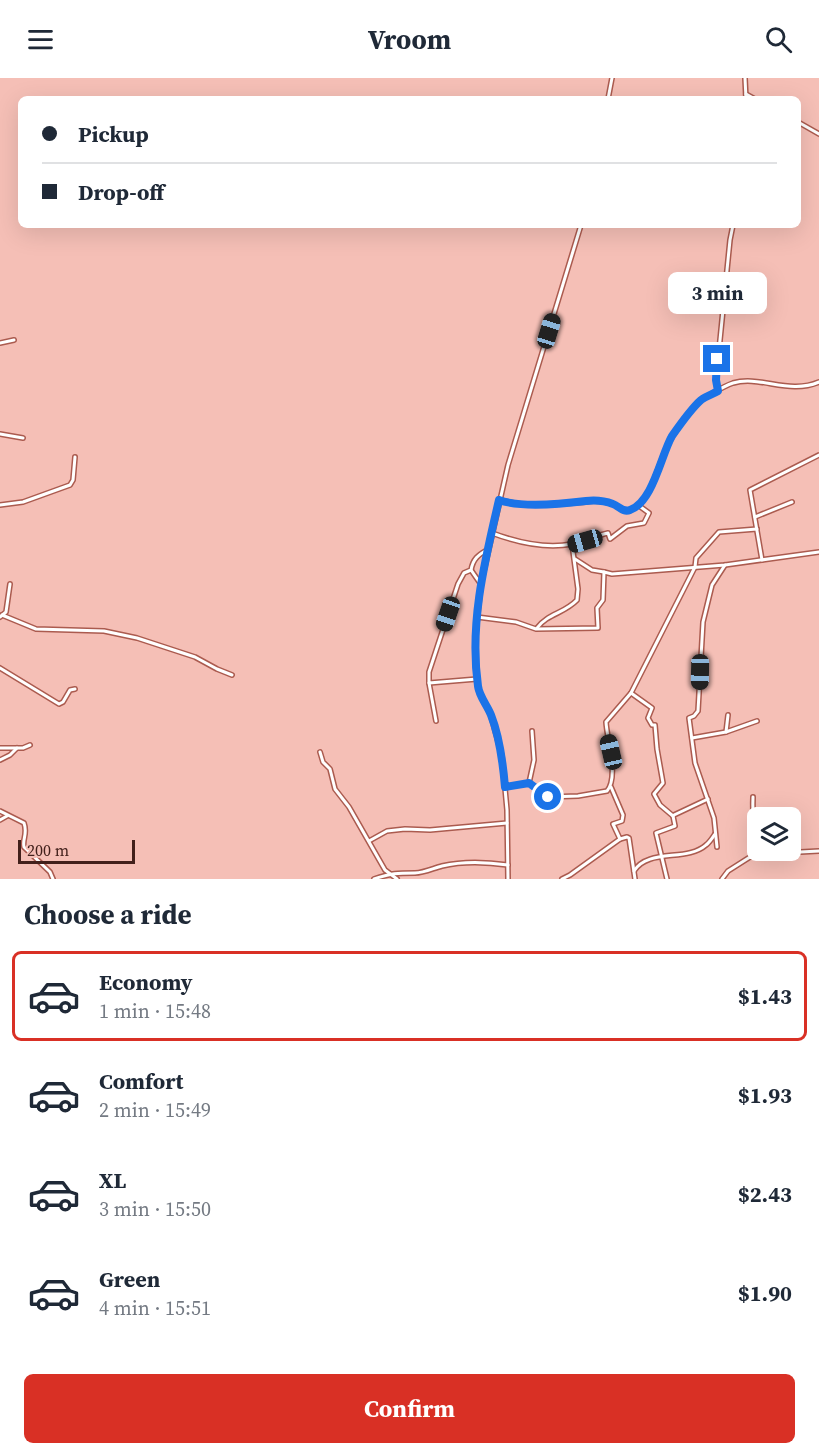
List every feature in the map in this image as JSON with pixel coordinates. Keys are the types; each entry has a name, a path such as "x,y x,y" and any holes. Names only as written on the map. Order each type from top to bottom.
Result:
{"street":[{"path":"609,96 612,78"},
{"path":"745,78 746,96"},
{"path":"801,124 819,134"},
{"path":"508,879 502,756 491,716 478,689 475,640 477,617 487,550 499,500 580,228"},
{"path":"718,391 716,380 719,337 732,228"},
{"path":"0,343 14,340"},
{"path":"499,500 522,504 594,501 615,504 626,511 638,505 654,483 673,435 702,400 733,383 750,382 783,387 810,386 819,382"},
{"path":"0,434 23,438"},
{"path":"762,560 750,490 819,456"},
{"path":"0,505 23,502 70,485 73,480 75,457"},
{"path":"755,517 792,502"},
{"path":"492,533 510,540 557,546 608,534 610,539 627,526 644,523 649,513 638,505"},
{"path":"620,839 613,824 622,821 623,815 610,787 612,759 606,722 631,693 695,567 696,558 719,532 757,529"},
{"path":"536,629 544,620 560,614 577,600 572,544"},
{"path":"481,584 471,570 472,563 478,555 487,550"},
{"path":"575,559 592,570 612,574 725,565 819,552"},
{"path":"717,847 717,832 695,763 688,718 694,716 698,711 703,622 712,585 725,565"},
{"path":"436,721 429,683 431,664 458,584 464,573 471,570"},
{"path":"477,617 516,622 536,629 598,628 597,608 603,600 604,572"},
{"path":"1,616 6,612 10,584"},
{"path":"1,616 36,629 104,631 137,638 195,657 232,675"},
{"path":"0,668 59,704 63,702 70,690 75,689"},
{"path":"429,683 477,679"},
{"path":"631,693 652,708 648,718 652,725 655,725 658,761 663,778 663,783 654,794 660,805 673,816 675,826 656,833 667,879"},
{"path":"726,732 728,715"},
{"path":"692,738 726,732 758,721"},
{"path":"529,783 534,760 532,731"},
{"path":"0,748 30,745"},
{"path":"0,760 17,748"},
{"path":"320,752 323,762 330,769 335,789 349,807 385,870 397,879"},
{"path":"505,787 529,783 548,797 597,794 607,791 610,787"},
{"path":"753,797 753,807"},
{"path":"673,816 708,799"},
{"path":"0,811 24,823 26,831 24,847 51,872 53,879"},
{"path":"0,820 7,816"},
{"path":"369,842 387,831 430,830 507,823"},
{"path":"634,871 642,862 706,846 717,832"},
{"path":"562,879 620,839 627,837 635,879"},
{"path":"801,851 819,851"},
{"path":"722,879 728,871 747,859"},
{"path":"374,879 390,873 416,873 444,866 475,863 508,865"}],"route":[{"path":"548,797 529,783 505,787 502,756 497,736 491,716 478,689 475,640 477,620 484,566 499,500 522,504 594,501 615,504 626,511 631,510 638,505 654,483 673,435 702,400 718,391 717,359"}]}
